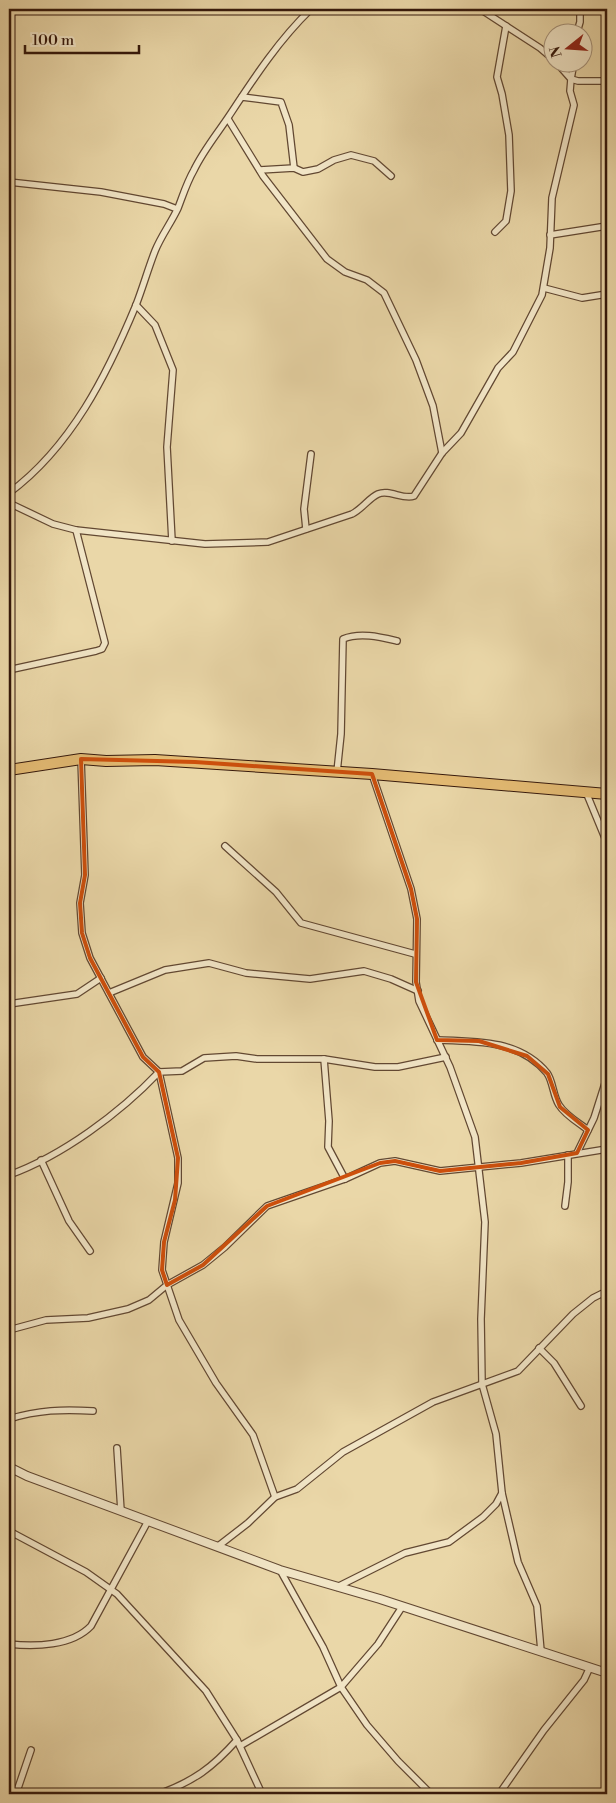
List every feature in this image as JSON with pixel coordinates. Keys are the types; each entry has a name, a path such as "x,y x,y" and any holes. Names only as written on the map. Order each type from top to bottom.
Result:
{"main road":[{"path":"9,770 81,759 196,762 372,774 607,794"}],"street":[{"path":"9,493 30,477 72,428 99,384 136,304 155,251 177,209 197,164 280,41 311,9"},
{"path":"480,9 544,51"},
{"path":"580,9 580,22"},
{"path":"495,232 506,221 511,190 509,135 497,77 506,26"},
{"path":"565,72 571,79 578,81 607,81"},
{"path":"9,503 53,524 76,530 205,544 268,542 352,514 363,508 378,494 383,493 409,498 414,496 442,453 461,433 498,368 514,352 531,320 544,288 547,274 552,198 574,105 570,91 572,72"},
{"path":"242,97 281,102 289,125 294,168"},
{"path":"228,119 260,170 327,259 345,272 367,280 384,293 416,360 433,406 442,453"},
{"path":"260,170 294,168 303,172 311,171 351,155 374,161 391,176"},
{"path":"9,182 101,192 164,204 177,209"},
{"path":"550,235 607,226"},
{"path":"544,288 582,298 607,294"},
{"path":"136,304 155,325 173,370 167,447 172,541"},
{"path":"306,529 304,509 311,454"},
{"path":"13,669 96,652 105,643 76,530"},
{"path":"337,772 341,734 343,639 352,635 382,637 397,642"},
{"path":"81,759 85,874 80,903 82,933 90,958 143,1058 159,1072 178,1158 175,1200 164,1242 162,1270 179,1320 216,1383 253,1435 275,1497"},
{"path":"372,774 411,889 417,919 415,954 420,1001 446,1058 475,1137 485,1222 481,1318 482,1384 496,1434 502,1493 518,1562 537,1606 541,1652"},
{"path":"586,792 607,843"},
{"path":"225,846 276,892 301,923 415,954"},
{"path":"109,993 164,970 209,963 246,973 310,979 364,971 391,979 418,991"},
{"path":"9,1004 77,994 101,978"},
{"path":"437,1040 479,1041 513,1048 527,1056 548,1074 560,1107 588,1130"},
{"path":"9,1175 41,1160 116,1112 159,1072 182,1071 204,1058 236,1056 324,1059 375,1067 398,1067 446,1058"},
{"path":"324,1059 330,1121 328,1147 345,1179"},
{"path":"577,1153 588,1130 607,1077"},
{"path":"9,1330 46,1320 88,1318 128,1309 149,1300 167,1285 203,1265 225,1247 267,1206 345,1179 380,1163 395,1161 440,1171 521,1163 607,1149"},
{"path":"565,1206 568,1182 568,1155"},
{"path":"41,1160 70,1221 90,1251"},
{"path":"216,1547 248,1523 275,1497 296,1489 336,1456 433,1402 518,1371 573,1314 593,1298 607,1291"},
{"path":"539,1348 554,1364 581,1406"},
{"path":"9,1419 40,1411 93,1410"},
{"path":"117,1448 121,1511"},
{"path":"9,1467 27,1476 280,1570 607,1673"},
{"path":"337,1587 405,1553 449,1542 483,1517 496,1504 502,1493"},
{"path":"9,1644 28,1646 61,1641 77,1636 91,1626 148,1521"},
{"path":"9,1531 111,1588 206,1691 238,1743 262,1794"},
{"path":"280,1570 323,1647 341,1687 367,1725 398,1761 432,1794"},
{"path":"159,1794 202,1775 238,1743 341,1687 378,1644 402,1607"},
{"path":"499,1794 544,1730 584,1680 590,1667"},
{"path":"16,1794 31,1750"}],"highlighted area":[{"path":"81,759 195,762 372,774 411,889 417,919 416,982 437,1040 479,1041 527,1056 548,1074 560,1107 588,1130 577,1153 521,1163 440,1171 395,1161 380,1163 267,1206 203,1265 167,1285 162,1270 164,1242 175,1200 178,1158 159,1072 143,1057 90,958 82,933 80,903 85,875"}]}
